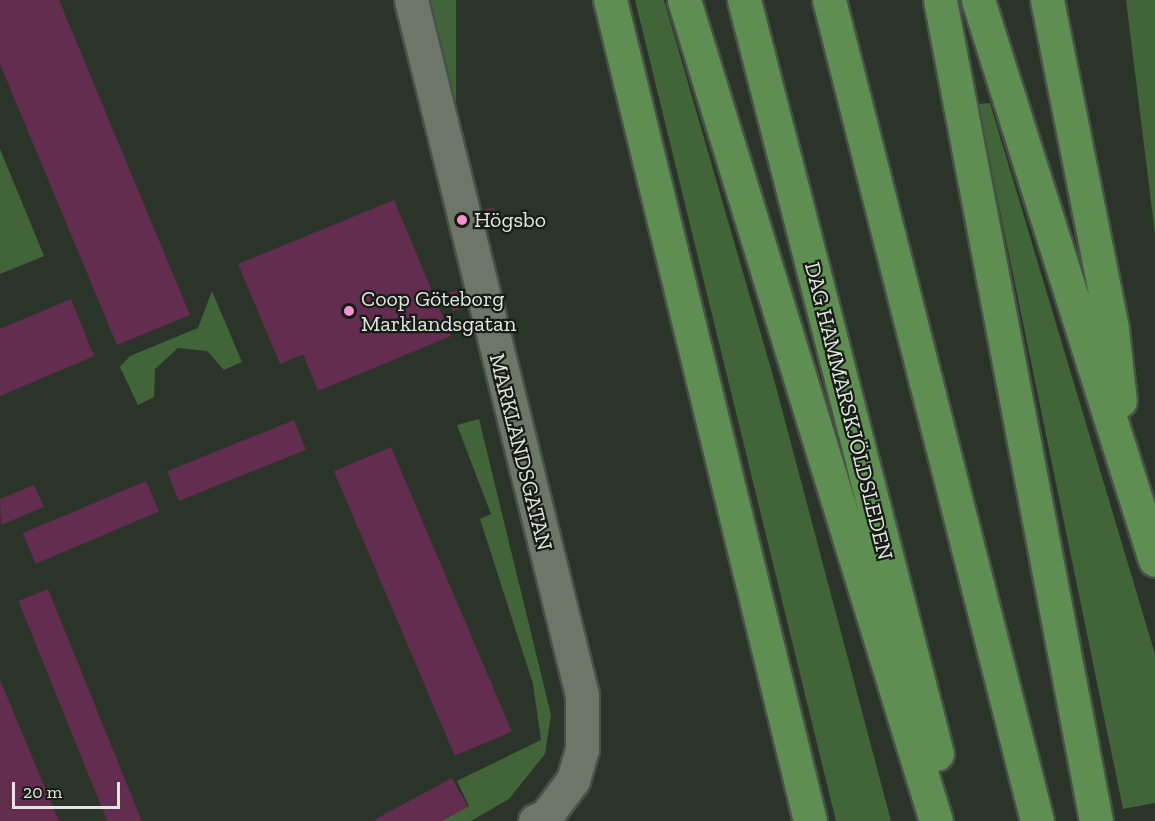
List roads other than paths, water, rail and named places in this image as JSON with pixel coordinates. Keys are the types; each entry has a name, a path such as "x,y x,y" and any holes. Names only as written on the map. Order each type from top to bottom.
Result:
{"main road":[{"path":"596,0 637,125"},
{"path":"610,0 637,125 809,821"},
{"path":"684,0 936,821"},
{"name":"DAG HAMMARSKJÖLDSLEDEN","path":"744,0 954,821"},
{"path":"829,0 1038,821"},
{"path":"940,0 1096,821"},
{"path":"978,0 1155,560"},
{"path":"1047,0 1112,329 1128,477"}],"street":[{"name":"MARKLANDSGATAN","path":"411,0 582,695 582,749 573,780 546,816 535,821"}],"place":[{"name":"Högsbo","path":"462,220"},
{"name":"Coop Göteborg Marklandsgatan","path":"349,311"}]}
